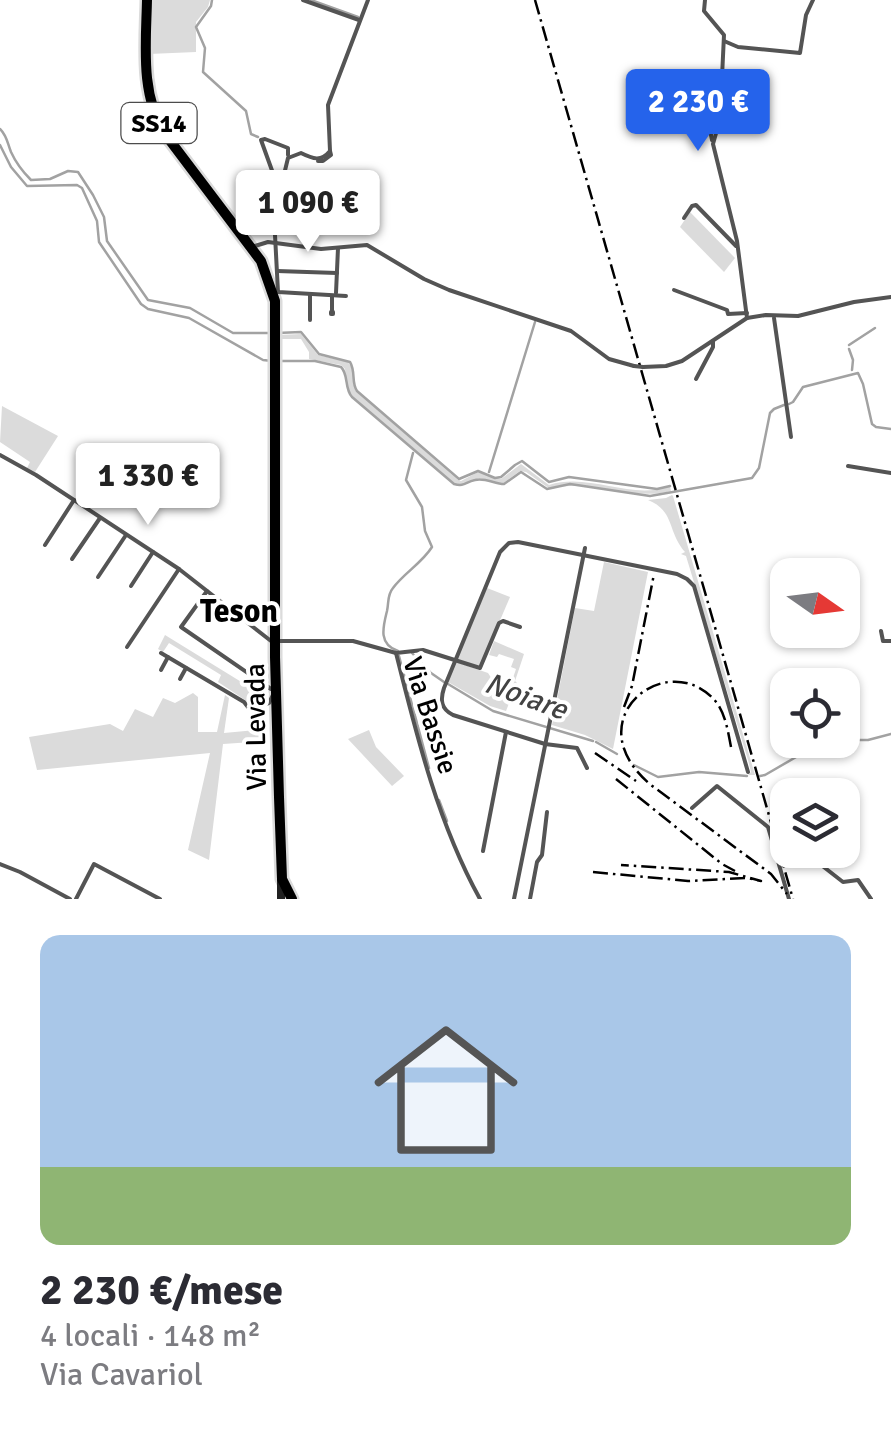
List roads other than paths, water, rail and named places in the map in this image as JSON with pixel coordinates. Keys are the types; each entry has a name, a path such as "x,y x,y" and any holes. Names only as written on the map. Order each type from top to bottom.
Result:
{"main road":[{"name":"SS14","path":"146,0 147,70 154,114 165,134 255,248"},
{"name":"Via Levada","path":"255,248 270,283 276,314 274,695 285,874 281,899"},
{"name":"SS14","path":"285,874 285,888 292,899"}],"street":[{"path":"303,0 359,20"},
{"path":"288,158 301,153 323,158 330,150 328,104 368,0"},
{"path":"706,0 704,11 724,35 718,126 713,141 737,247 747,316"},
{"path":"724,41 738,47 800,54 806,15 813,0"},
{"path":"277,202 274,176 262,146 265,138 288,147 288,158 274,216 277,291 346,296"},
{"path":"684,218 696,205 737,247"},
{"path":"255,248 265,242 321,249 368,245 435,284 571,331 609,359 634,366 674,364 690,357 747,316"},
{"path":"332,312 338,248"},
{"path":"277,270 337,273"},
{"path":"674,290 696,300 710,301 728,314 747,316 808,315 891,297"},
{"path":"310,294 310,320"},
{"path":"774,316 791,437"},
{"path":"696,379 714,341"},
{"path":"0,455 179,569 262,636 275,642"},
{"path":"848,466 891,473"},
{"path":"45,544 74,500"},
{"path":"72,559 100,517"},
{"path":"98,577 126,534"},
{"path":"587,768 577,748 546,744 446,710 441,696 506,545 518,542 677,574 691,581 748,772"},
{"path":"514,899 585,548"},
{"path":"131,586 153,552"},
{"path":"127,646 179,569"},
{"path":"161,653 244,702 251,711 269,703 274,695 270,687 181,627 207,590"},
{"path":"396,653 423,650 480,668 498,623 520,627"},
{"path":"881,630 883,642 891,641"},
{"name":"Via Bassie","path":"275,642 345,640 396,653 430,780 464,870 480,899"},
{"path":"161,670 168,657"},
{"path":"180,679 186,668"},
{"path":"482,851 506,732"},
{"path":"692,808 716,782 768,827 789,899"},
{"path":"530,899 542,855 547,812"},
{"path":"0,864 73,899 94,864 160,899"},
{"path":"825,868 845,883 858,880 872,899"},
{"path":"285,874 300,899"}],"waterway":[{"path":"212,0 196,27 205,48 203,72 246,111 251,134 258,137"},
{"path":"311,0 358,17"},
{"path":"0,129 15,160 31,180 78,172 104,217 107,241 148,300 190,308 233,333 273,333"},
{"path":"0,145 27,186 82,188 97,221 99,242 141,304 189,318 263,360 272,361"},
{"path":"489,472 535,322"},
{"path":"849,345 875,328"},
{"path":"277,333 301,332 319,354 350,362 357,391 459,479 478,471 501,477 522,461 549,482 569,477 657,489 670,486"},
{"path":"849,349 852,370"},
{"path":"278,361 315,361 341,367 352,397 458,485 478,479 504,484 521,472 547,489 570,484 650,496 752,478 759,468 770,413 784,405"},
{"path":"789,404 803,387 858,373 872,424 891,429"},
{"path":"398,651 387,644 383,634 390,593 432,547 422,507 406,480 413,453"},
{"name":"Noiare","path":"412,653 444,682"},
{"path":"399,656 429,768"},
{"name":"Noiare","path":"448,684 493,711 593,741"},
{"name":"Noiare","path":"860,740 891,734"},
{"name":"Noiare","path":"596,742 617,754"},
{"name":"Noiare","path":"760,776 794,758"},
{"name":"Noiare","path":"634,765 658,777 699,772 747,776"},
{"path":"439,800 447,821"}],"railway":[{"path":"535,0 793,899"},
{"path":"624,707 632,686 654,574"},
{"path":"731,747 720,708 697,687 676,682 655,686 637,697 625,714 621,736 629,760 651,785 771,874 787,894"},
{"path":"595,753 636,781"},
{"path":"616,779 735,871"},
{"path":"593,872 688,881 761,881 729,872 621,865"}],"district":[{"name":"Teson","path":"239,611"}]}
